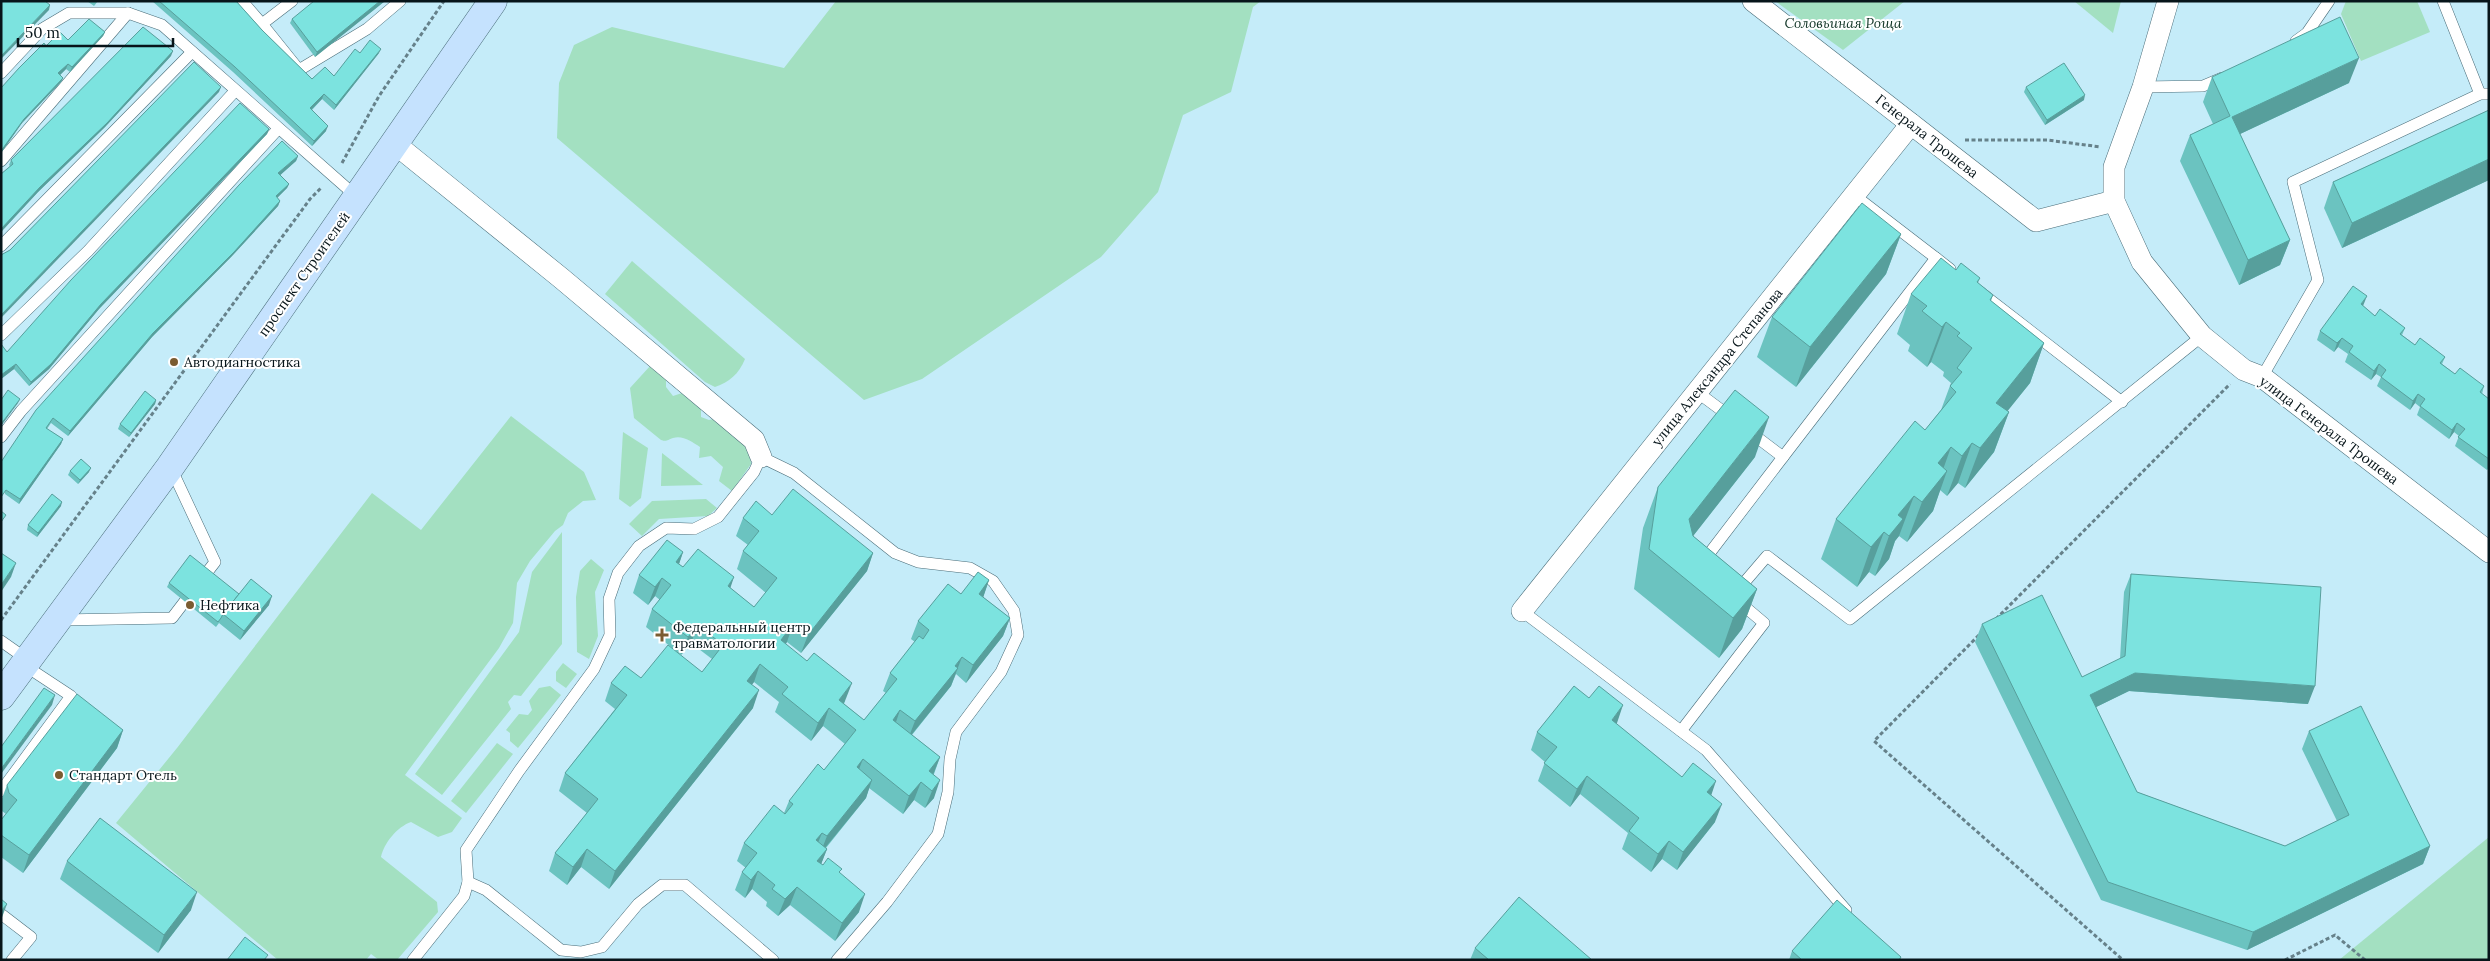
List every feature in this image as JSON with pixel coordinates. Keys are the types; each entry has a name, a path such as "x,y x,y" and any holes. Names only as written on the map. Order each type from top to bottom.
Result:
{"main road":[{"name":"проспект Строителей","path":"1,696 170,467 493,1"}],"street":[{"name":"Генерала Трошева","path":"1753,1 2036,221 2114,201"},
{"path":"2114,201 2114,167 2143,87 2168,1"},
{"name":"улица Александра Степанова","path":"1522,611 1911,124"},
{"path":"394,143 561,278 754,440 761,457"},
{"name":"улица Генерала Трошева","path":"2114,201 2142,262 2202,336 2489,552"}],"lane":[{"path":"242,1 299,70 367,29 400,1"},
{"path":"262,24 292,1"},
{"path":"2286,49 2307,32 2329,1"},
{"path":"2253,373 2318,280 2293,182 2484,94 2443,1"},
{"path":"1,72 42,29 69,13 128,12 162,25 357,197"},
{"path":"1,161 128,12"},
{"path":"1,246 192,52"},
{"path":"2143,87 2203,86 2237,72"},
{"path":"1,335 88,251 235,91"},
{"path":"1,438 21,411 278,129"},
{"path":"1854,195 2122,402"},
{"path":"1706,573 1700,567 1936,258"},
{"path":"1681,731 1764,623 1729,593 1767,556 1850,619 2202,336"},
{"path":"1697,392 1783,457"},
{"path":"413,960 464,896 468,882 466,850 519,771 594,669 610,636 609,599 618,573 640,546 666,528 694,529 718,517 754,472 761,457 794,473 895,553 918,562 970,568 993,581 1014,611 1018,635 1001,672 956,732 950,760 948,792 938,834 887,902 837,960"},
{"path":"58,620 172,618 215,562 170,467"},
{"path":"1522,611 1706,750 1856,922"},
{"path":"1,640 26,663 71,696 1,791"},
{"path":"468,882 486,890 561,950 581,952 602,947 638,904 662,885 685,885 773,960"},
{"path":"1,914 31,937 12,960"}],"path":[{"path":"1,620 310,199 334,177 379,96 444,1"},
{"path":"1932,140 2047,140 2120,150"},
{"path":"1993,622 2253,373"},
{"path":"1986,628 1874,740 2124,960"},
{"path":"2285,960 2335,935 2364,960"}],"green space":[{"path":"836,1 1261,1 1253,7 1231,92 1183,115 1158,192 1101,257 922,379 864,400 557,138 559,83 574,45 612,27 784,68"},
{"name":"Соловьиная Роща","path":"1775,1 1905,1 1843,50"},
{"path":"2074,1 2121,1 2113,33"},
{"path":"2346,1 2417,1 2430,32 2361,61 2341,14"},
{"path":"632,261 745,359 733,377 715,387 705,382 605,294"},
{"path":"651,365 666,378 666,387 673,396 685,392 701,409 701,417 709,420 718,418 750,448 751,464 732,491 719,481 723,467 711,456 699,458 700,447 680,437 666,441 661,440 634,418 630,388"},
{"path":"511,416 584,472 596,500 583,501 568,513 563,525 555,531 530,561 517,583 513,623 499,648 405,775 462,818 452,832 438,837 411,822 406,824 392,836 385,846 381,857 437,902 438,912 397,960 379,960 371,954 366,960 278,960 116,823 177,748 372,493 421,530"},
{"path":"623,432 648,448 641,498 630,507 619,499"},
{"path":"662,453 703,485 661,486"},
{"path":"706,499 717,508 708,516 659,519 642,536 629,524 652,501"},
{"path":"562,532 562,644 521,696 514,695 508,702 511,709 442,795 415,774 519,632 532,572"},
{"path":"591,559 604,570 595,592 598,636 589,659 577,652 576,597 580,571"},
{"path":"563,663 577,674 566,688 556,681 556,672"},
{"path":"550,686 561,695 518,748 510,741 510,733 506,730 519,714 528,715 532,710 529,701 539,688"},
{"path":"497,743 513,754 466,813 451,801"},
{"path":"2489,837 2489,960 2339,960"}],"building":[{"path":"1,1 45,1 50,5 1,56"},
{"path":"159,1 236,1 262,30 312,79 325,67 334,76 355,49 360,53 370,40 381,49 336,105 324,94 310,108 328,126 314,141 235,67"},
{"path":"314,1 380,1 317,52 292,19"},
{"path":"2340,17 2359,58 2232,117 2290,240 2248,260 2190,135 2230,116 2212,77"},
{"path":"89,19 105,32 72,67 68,64 58,73 63,78 24,119 1,151 1,88 44,43 46,46 60,32 68,40"},
{"path":"143,27 173,51 107,123 40,187 1,229 1,174 13,164 11,160"},
{"path":"194,62 221,87 2,314 1,255 10,250"},
{"path":"2064,63 2085,95 2047,120 2026,87"},
{"path":"240,103 269,129 101,304 51,364 31,382 16,364 1,375 1,344 7,352 71,280"},
{"path":"2489,110 2489,159 2352,223 2333,182"},
{"path":"282,141 298,156 278,173 289,184 276,196 280,201 234,252 153,333 70,431 53,418 46,428 63,439 20,499 6,490 1,497 1,462 36,410 239,185"},
{"path":"1862,203 1901,234 1810,347 1772,317"},
{"path":"1941,258 1956,270 1961,263 1980,278 1977,282 1993,295 1990,300 2044,343 1996,403 2009,412 1980,448 1972,443 1962,456 1951,447 1938,463 1947,471 1922,502 1914,496 1898,515 1903,519 1889,536 1884,532 1871,547 1836,519 1915,421 1925,430 1956,392 1950,386 1962,372 1957,368 1972,348 1957,336 1960,333 1946,322 1942,327 1922,311 1927,306 1911,294"},
{"path":"2353,286 2367,296 2361,304 2375,316 2380,309 2405,328 2400,334 2415,345 2420,338 2445,357 2440,363 2455,374 2460,368 2484,386 2480,392 2489,399 2489,459 2458,437 2465,429 2457,423 2452,430 2420,406 2425,399 2418,394 2413,401 2381,377 2386,370 2379,364 2374,371 2349,352 2353,346 2342,338 2337,343 2320,331"},
{"path":"8,390 20,399 1,424 1,400"},
{"path":"1735,390 1769,417 1689,519 1693,536 1757,589 1733,618 1649,549 1658,487"},
{"path":"145,391 156,400 131,433 120,424"},
{"path":"81,459 91,468 80,480 70,471"},
{"path":"793,489 873,553 808,635 793,624 781,640 807,661 814,653 852,683 839,700 864,720 897,679 890,673 919,636 923,639 929,630 918,621 948,584 961,594 978,572 989,580 979,594 1010,618 973,665 962,657 955,666 958,668 915,721 900,710 893,720 940,757 929,771 940,780 932,791 921,782 909,796 863,759 857,767 872,780 827,836 822,833 816,840 827,849 817,861 823,865 828,858 842,869 839,872 865,894 842,923 797,887 785,899 772,889 775,885 758,871 751,880 742,872 757,853 744,843 774,805 785,814 793,804 789,801 818,764 824,770 856,730 829,708 818,723 782,694 788,687 760,664 747,681 759,690 615,871 587,849 573,867 555,853 598,799 565,773 627,695 611,683 625,666 641,678 668,645 702,672 723,645 698,625 688,637 652,609 671,585 662,578 655,587 639,575 667,540 683,552 676,562 683,567 698,549 734,577 728,586 754,607 777,578 743,551 759,531 743,518 756,501 772,515"},
{"path":"52,494 62,502 38,533 28,525"},
{"path":"1,511 6,515 1,522"},
{"path":"1,553 16,563 1,585"},
{"path":"190,555 239,594 218,622 169,583"},
{"path":"2131,574 2321,587 2315,686 2135,673 2090,695 2137,792 2285,846 2349,815 2309,731 2361,706 2430,846 2253,932 2108,882 1982,624 2042,595 2082,677 2125,656"},
{"path":"251,579 272,596 244,631 223,614"},
{"path":"1574,686 1589,698 1599,686 1623,705 1612,720 1682,777 1693,763 1716,781 1707,792 1722,804 1683,852 1669,841 1658,854 1629,831 1639,818 1587,776 1577,789 1544,763 1557,747 1537,732"},
{"path":"44,688 55,695 1,769 1,747"},
{"name":"Стандарт Отель","path":"77,694 123,730 29,855 1,835 1,820 17,800 9,793 7,785"},
{"path":"100,818 197,892 164,935 67,861"},
{"path":"1519,897 1592,960 1489,960 1475,948"},
{"path":"1,899 7,904 1,911"},
{"path":"1837,900 1901,957 1899,960 1802,960 1792,951"},
{"path":"245,937 268,955 264,960 227,960"}],"place":[{"name":"Автодиагностика","path":"174,362"},
{"name":"Нефтика","path":"190,605"},
{"name":"Федеральный центр травматологии","path":"662,635"},
{"name":"Стандарт Отель","path":"59,775"}]}
